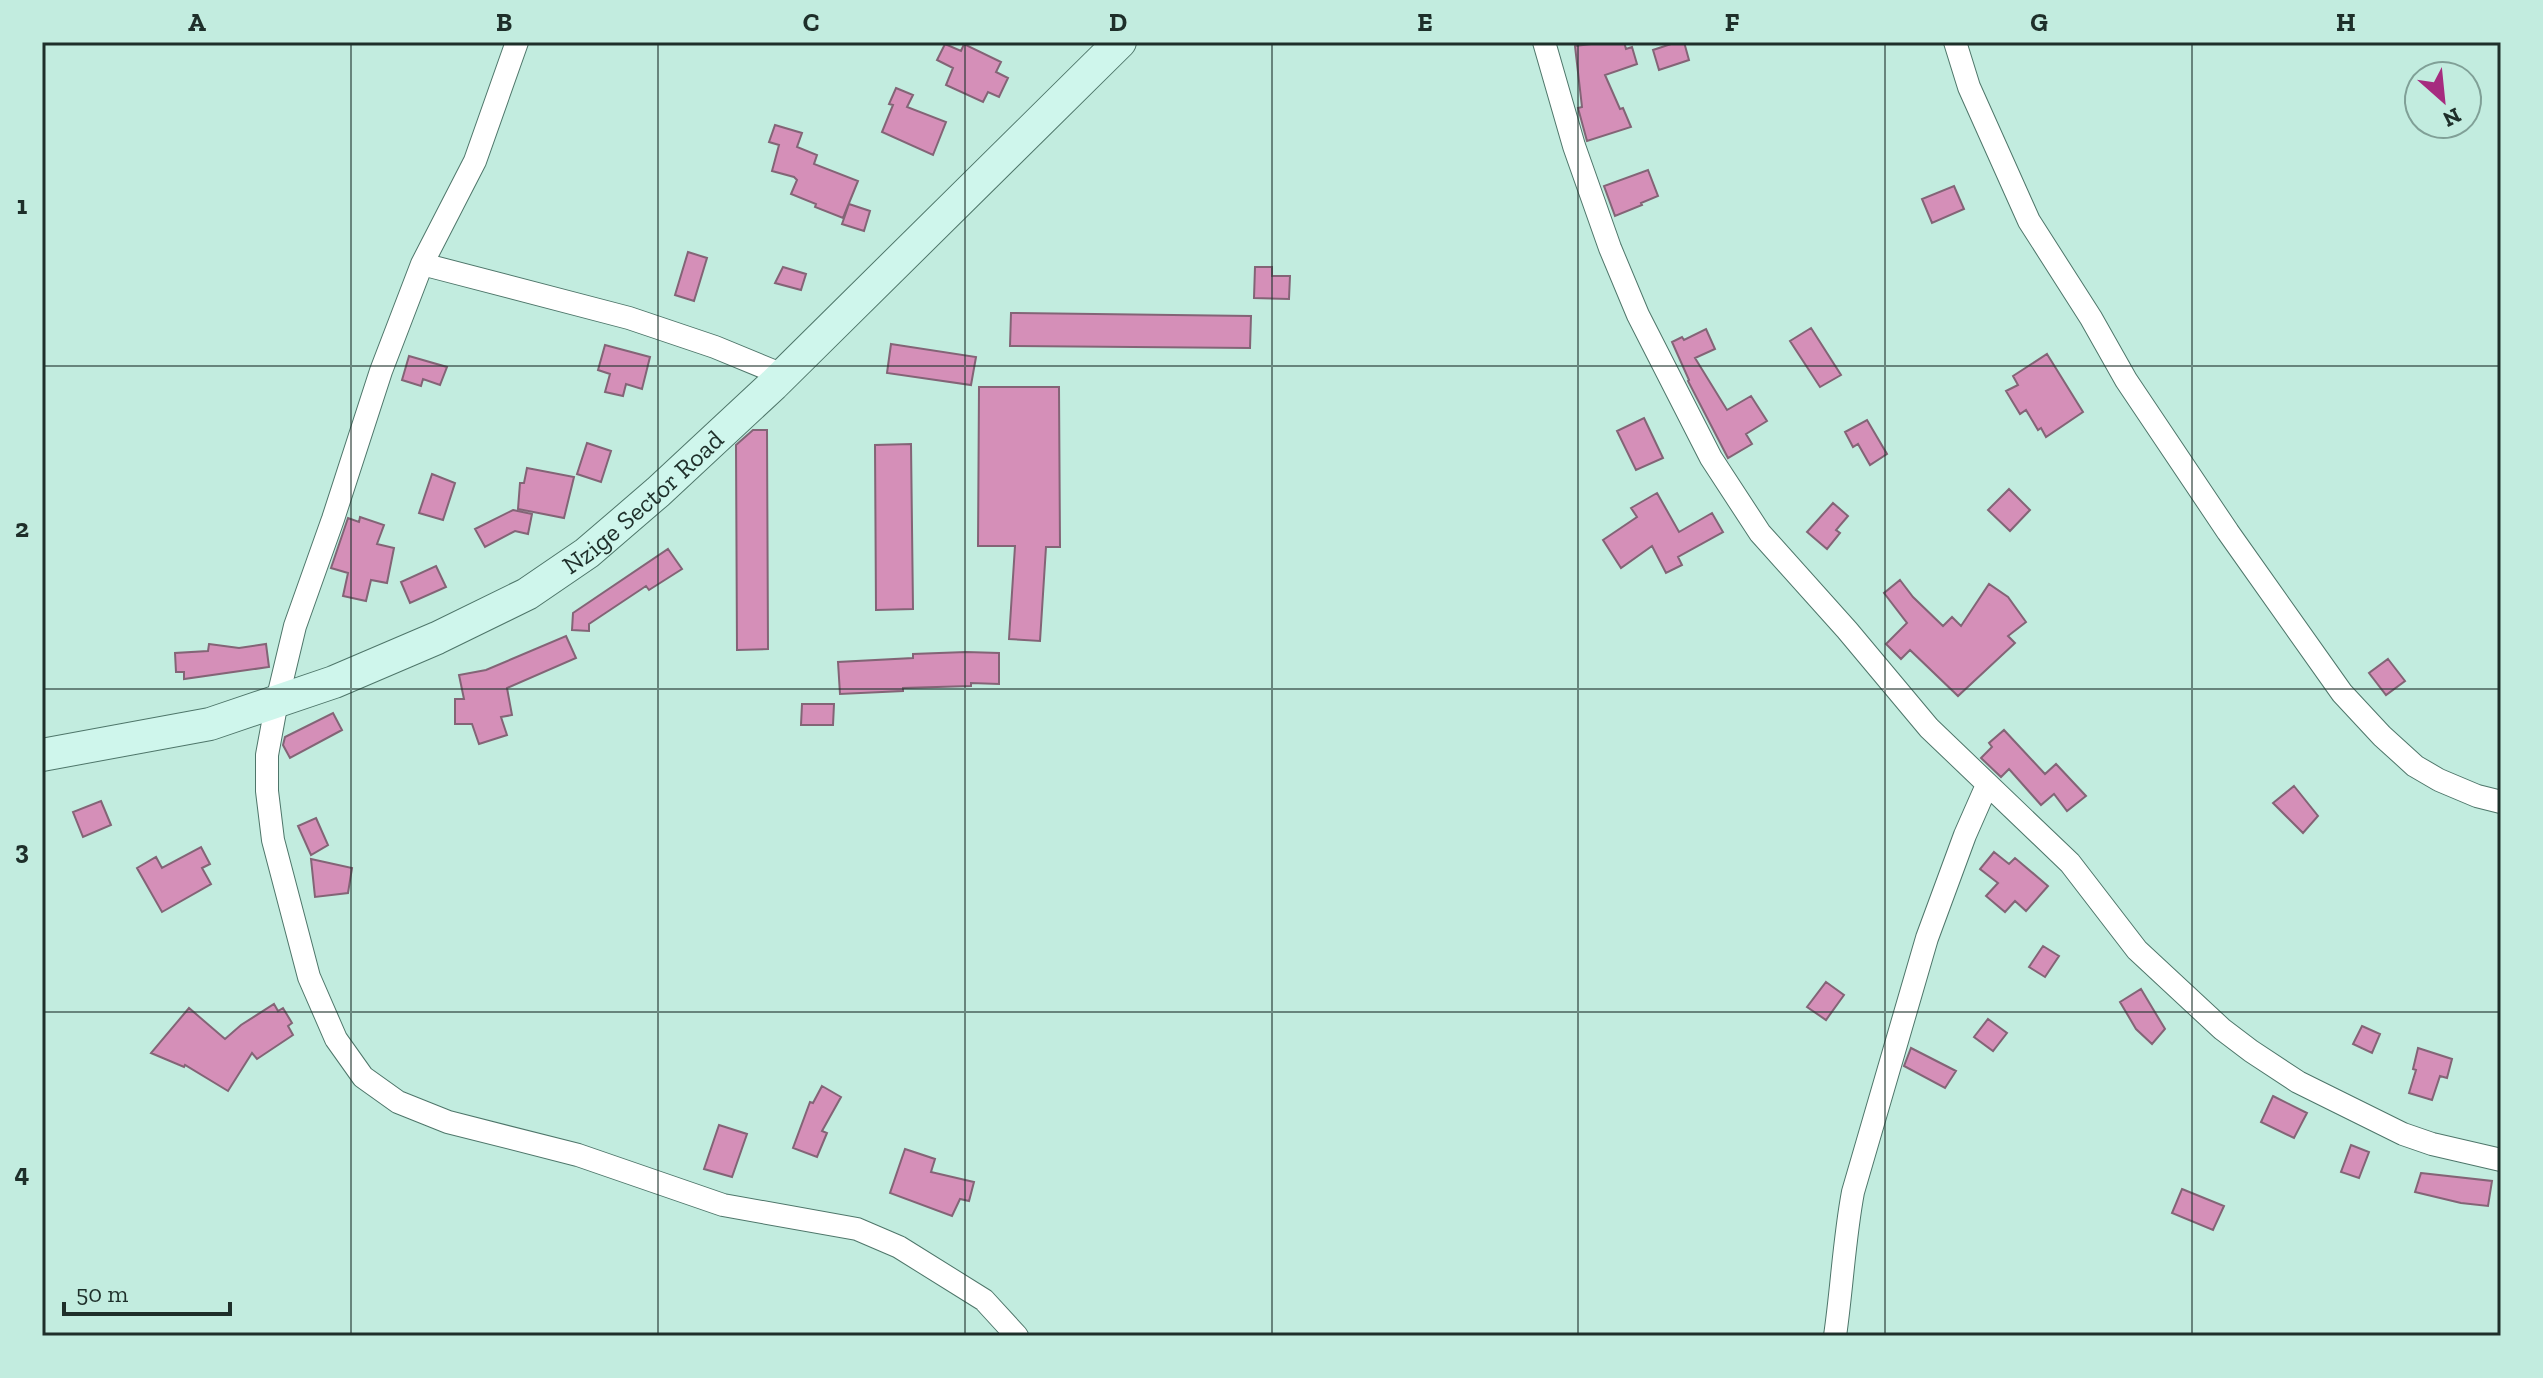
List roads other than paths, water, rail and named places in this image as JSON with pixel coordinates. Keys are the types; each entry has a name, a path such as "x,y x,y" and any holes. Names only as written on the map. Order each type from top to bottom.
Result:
{"main road":[{"name":"Nzige Sector Road","path":"42,755 210,724 334,682 527,594 587,553 658,492 783,375 1120,42"}],"street":[{"path":"517,42 475,161 422,264 381,371 295,626 277,701 267,755 267,791 273,840 309,977 336,1039 363,1077 398,1102 448,1122 578,1155 723,1205 857,1229 899,1247 984,1300 1017,1336"},
{"path":"1544,42 1574,146 1610,248 1638,315 1711,458 1760,533 1864,649 1929,728 2070,863 2137,950 2212,1021 2298,1082 2403,1134 2501,1160"},
{"path":"1955,42 1969,87 2029,221 2091,318 2126,380 2342,693 2415,766 2477,796 2501,802"},
{"path":"422,264 629,318 715,347 783,375"},
{"path":"1835,1336 1853,1192 1927,938 1987,785"}]}
